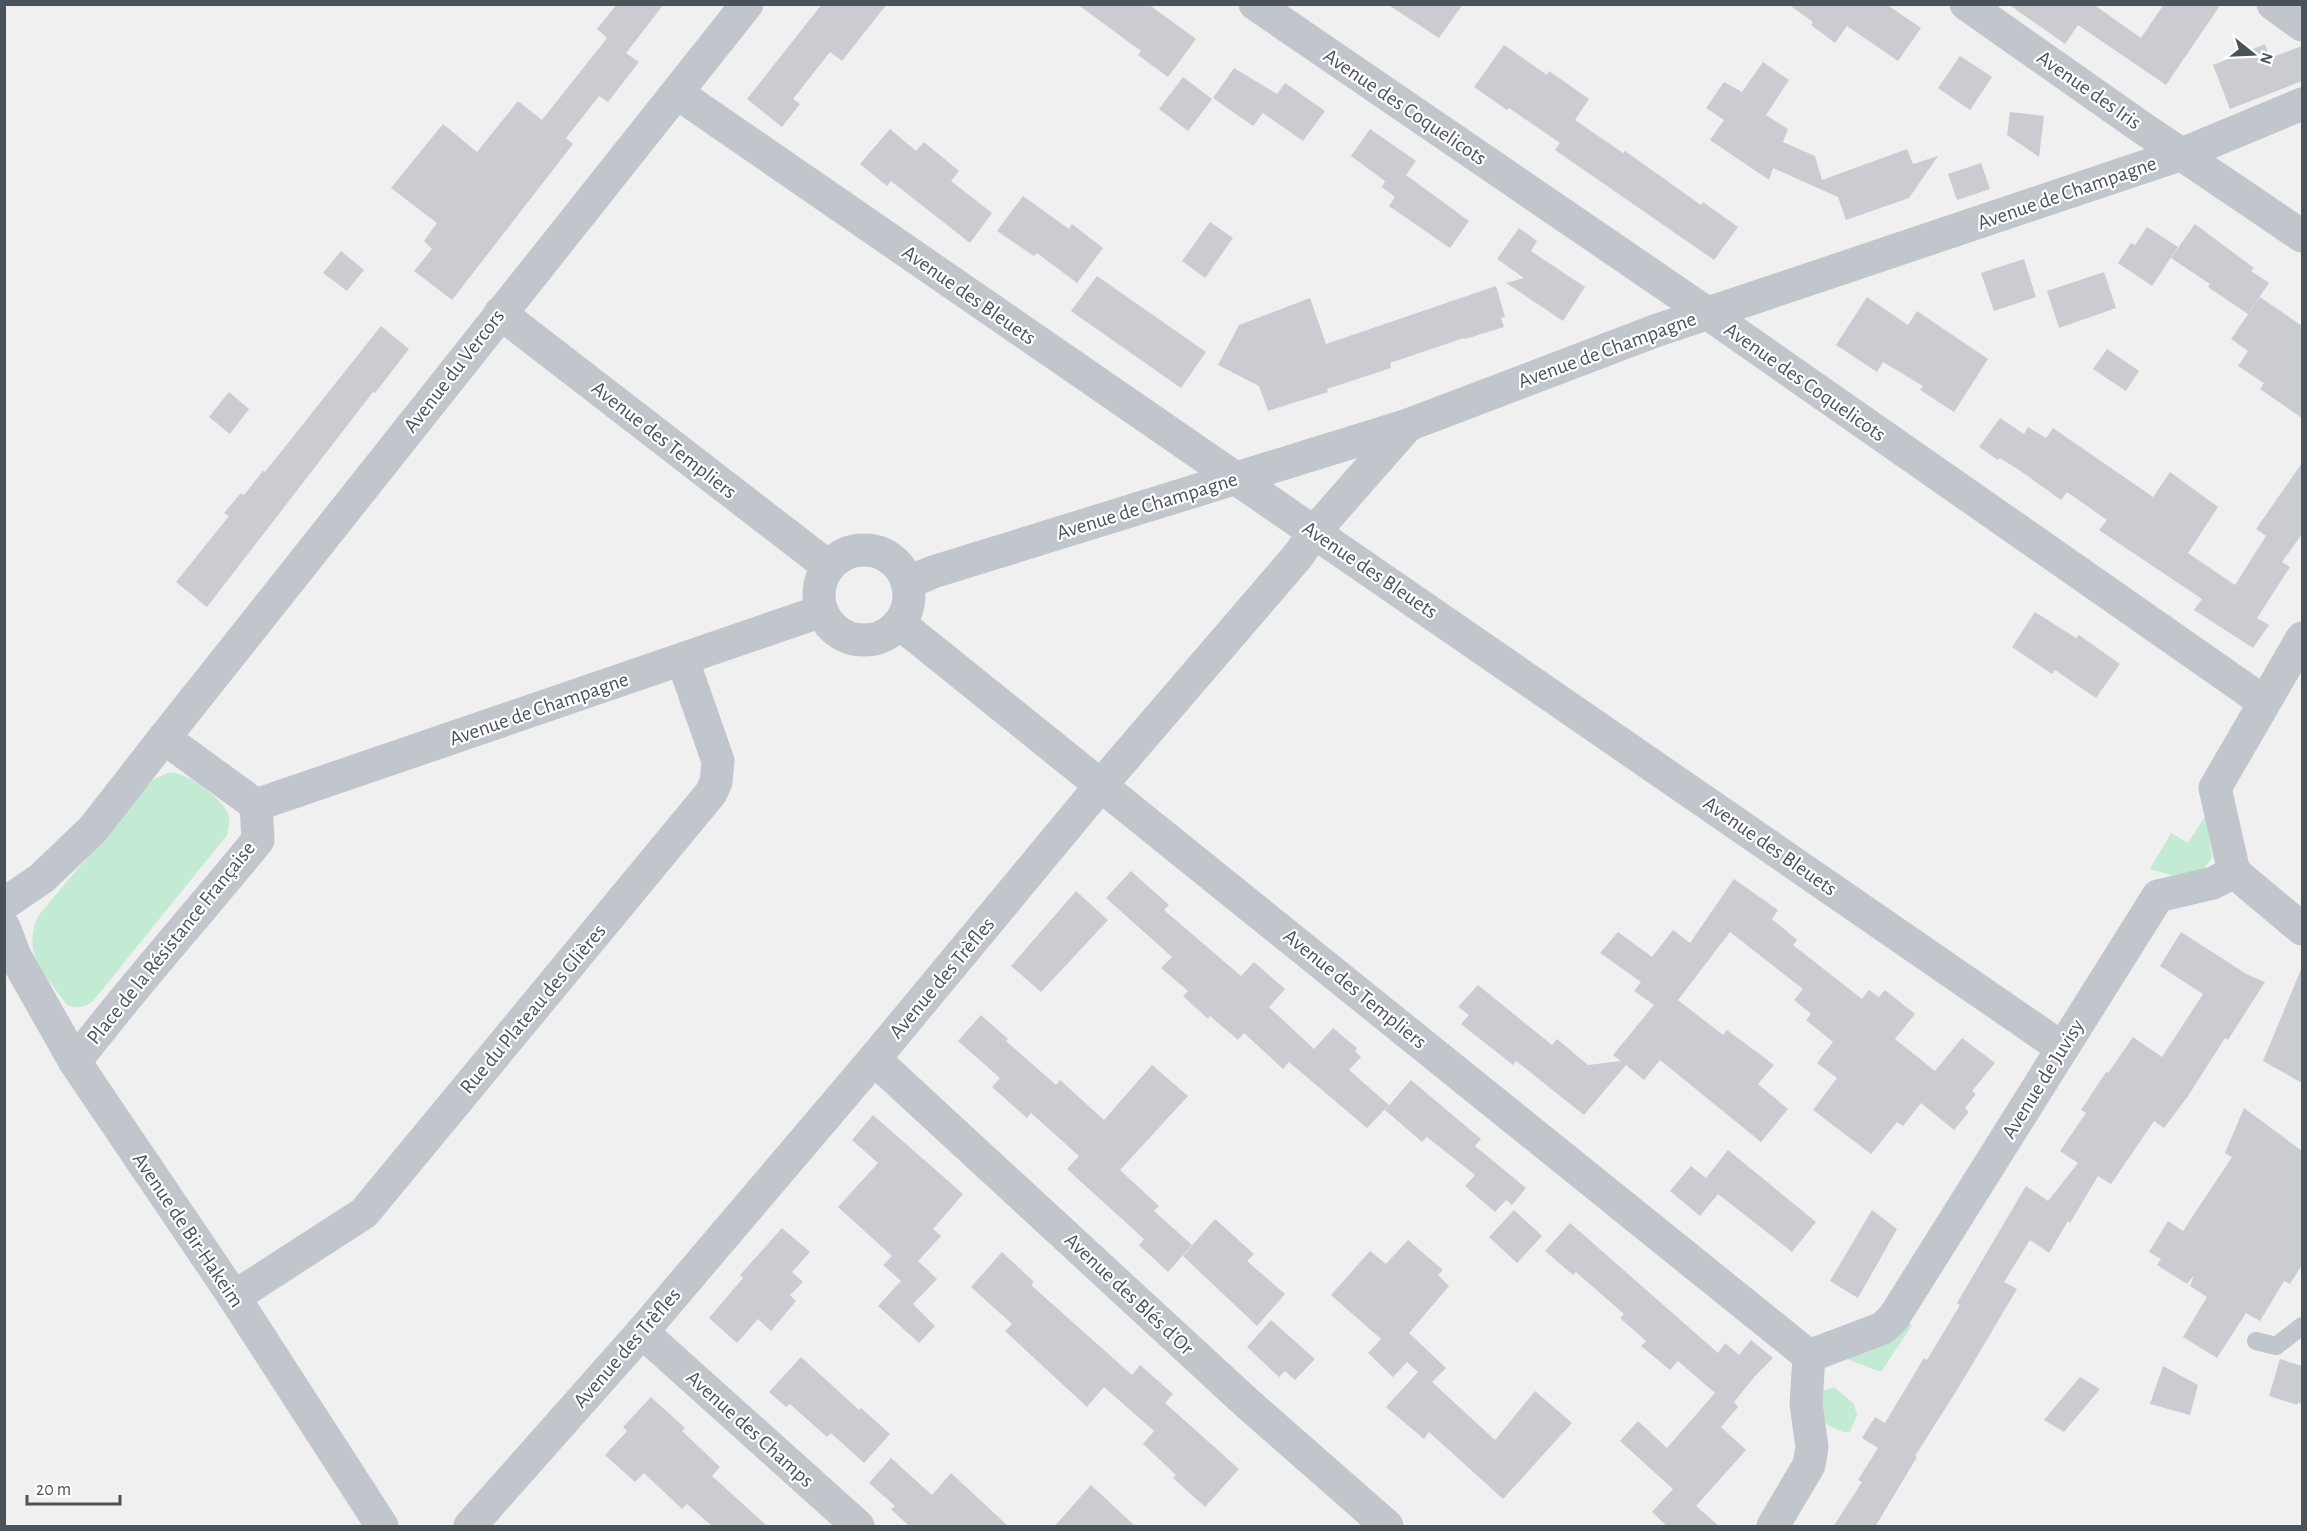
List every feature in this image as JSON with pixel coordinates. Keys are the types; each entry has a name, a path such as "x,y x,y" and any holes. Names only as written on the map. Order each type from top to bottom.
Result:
{"street":[{"name":"Avenue du Vercors","path":"164,738 747,4"},
{"name":"Avenue des Coquelicots","path":"1255,4 1707,313 2264,702"},
{"name":"Avenue des Iris","path":"1966,4 2302,236"},
{"path":"2273,4 2302,25"},
{"name":"Avenue des Bleuets","path":"677,93 2062,1048"},
{"name":"Avenue de Champagne","path":"907,582 1408,425 1655,331 2182,154 2302,104"},
{"name":"Avenue des Templiers","path":"500,313 829,567"},
{"name":"Avenue des Trèfles","path":"470,1527 642,1332 874,1059 1322,523 1408,425"},
{"path":"865,550 880,553 892,560 902,571 907,582 909,599 899,623 886,635 872,640 857,640 843,635 831,627 822,611 819,599 820,584 829,567 837,559 850,552 865,550"},
{"name":"Avenue de Champagne","path":"256,806 822,611"},
{"name":"Avenue des Templiers","path":"899,623 1102,784 1809,1356"},
{"path":"2302,638 2215,788 2234,872 2302,929"},
{"name":"Rue du Plateau des Glières","path":"234,1297 364,1213 711,793 716,782 718,761 682,661"},
{"path":"4,903 42,878 93,829 164,738 256,806"},
{"name":"Place de la Résistance Française","path":"75,1062 127,994 187,927 258,840 256,806"},
{"name":"Avenue de Juvisy","path":"1809,1356 1883,1329 1894,1317 2158,896 2213,883 2234,872"},
{"name":"Avenue de Bir-Hakeim","path":"4,927 15,956 75,1062 234,1297 382,1527"},
{"name":"Avenue des Blés d'Or","path":"874,1059 1248,1404 1387,1527"},
{"name":"Avenue des Champs","path":"642,1332 858,1527"},
{"path":"1773,1527 1809,1465 1812,1447 1806,1404 1809,1356"}],"lane":[{"path":"2256,1341 2276,1346 2302,1326"}],"green space":[{"path":"170,772 195,782 220,802 229,816 227,835 94,1000 81,1007 67,1005 44,974 34,953 32,942 38,916 152,780"},
{"path":"2206,815 2212,858 2202,871 2177,877 2150,869 2171,833 2188,843"},
{"path":"1904,1322 1912,1325 1881,1372 1842,1357 1878,1347 1890,1338"},
{"path":"1834,1387 1854,1404 1857,1415 1850,1432 1843,1432 1826,1424 1820,1403 1823,1391"}],"building":[{"path":"617,4 664,4 626,53 639,62 608,102 599,96 566,138 573,144 452,300 414,271 432,249 424,241 437,223 391,188 443,124 477,152 518,101 542,120 607,38 597,29"},
{"path":"822,4 887,4 842,61 830,52 793,99 800,104 782,127 747,99"},
{"path":"1077,4 1148,4 1196,39 1168,77 1138,55 1141,51"},
{"path":"1387,4 1463,4 1439,38"},
{"path":"1788,4 1886,4 1921,28 1898,61 1847,26 1835,43 1811,25 1813,22"},
{"path":"2008,4 2093,4 2141,38 2164,4 2221,4 2166,85 2078,25 2065,44"},
{"path":"2265,44 2270,58 2302,46 2302,81 2230,109 2213,65"},
{"path":"1504,45 1547,75 1549,71 1589,99 1575,120 1623,153 1625,151 1701,205 1703,202 1738,227 1714,260 1555,150 1560,143 1474,87"},
{"path":"1960,56 1992,77 1970,110 1938,88"},
{"path":"1763,62 1789,80 1766,115 1788,129 1783,142 1815,156 1822,180 1907,149 1913,164 1938,156 1909,198 1846,220 1838,197 1773,168 1769,180 1710,140 1724,120 1706,108 1724,82 1742,92"},
{"path":"1234,68 1277,94 1285,83 1325,111 1303,141 1263,113 1253,126 1213,98"},
{"path":"1183,77 1212,99 1188,131 1159,109"},
{"path":"2010,112 2044,116 2039,157 2007,135"},
{"path":"890,129 916,151 924,142 959,171 951,181 992,213 970,243 891,181 887,186 860,164"},
{"path":"1370,129 1416,161 1406,175 1469,221 1450,248 1389,206 1395,197 1382,187 1385,181 1351,156"},
{"path":"1981,163 1990,189 1957,200 1948,174"},
{"path":"1023,196 1069,229 1072,224 1103,248 1077,283 1037,253 1034,256 997,231"},
{"path":"1210,222 1233,238 1205,278 1182,261"},
{"path":"2195,224 2254,268 2251,271 2269,283 2248,314 2208,287 2210,284 2171,258"},
{"path":"2147,227 2178,247 2152,286 2118,263 2131,243 2135,245"},
{"path":"1519,228 1537,241 1531,251 1585,287 1563,321 1506,283 1524,278 1497,259"},
{"path":"341,251 364,270 347,291 323,273"},
{"path":"2024,259 2036,297 1994,311 1981,273"},
{"path":"2104,272 2116,308 2059,328 2047,291"},
{"path":"1097,276 1206,352 1181,388 1071,311"},
{"path":"1496,286 1505,317 1501,318 1504,327 1390,363 1391,368 1327,389 1328,392 1268,411 1259,386 1218,365 1239,325 1310,298 1326,344"},
{"path":"1867,297 1908,325 1917,311 1988,359 1954,412 1920,390 1923,386 1883,362 1877,372 1836,345"},
{"path":"2260,297 2302,326 2302,418 2260,389 2264,383 2238,366 2248,351 2231,339"},
{"path":"381,326 409,349 375,393 373,392 207,607 176,582 229,516 224,513 241,493 244,495 263,471 265,472"},
{"path":"2107,349 2139,371 2126,391 2093,369"},
{"path":"229,392 249,409 230,434 209,417"},
{"path":"2000,418 2024,434 2028,427 2046,438 2053,428 2153,497 2170,472 2218,507 2188,553 2235,585 2266,536 2256,529 2302,463 2302,534 2282,562 2290,567 2257,618 2269,625 2253,648 2194,610 2202,599 2099,530 2107,520 2067,492 2061,500 2022,472 1979,447"},
{"path":"2035,612 2076,638 2079,635 2120,664 2096,698 2055,670 2052,674 2012,647"},
{"path":"1131,871 1169,905 1164,910 1241,976 1254,962 1285,989 1269,1007 1314,1049 1333,1028 1357,1048 1355,1051 1361,1057 1349,1070 1389,1105 1367,1128 1289,1062 1283,1069 1244,1033 1238,1040 1210,1016 1208,1019 1183,996 1188,991 1161,968 1172,957 1106,898"},
{"path":"1734,879 1778,910 1772,919 1797,940 1793,945 1862,999 1869,990 1879,997 1885,990 1915,1014 1895,1039 1935,1071 1962,1038 1995,1063 1972,1091 1976,1094 1965,1108 1969,1112 1954,1130 1921,1103 1903,1126 1897,1122 1871,1154 1813,1110 1837,1078 1817,1063 1833,1042 1806,1020 1811,1014 1794,1000 1803,989 1730,932 1678,1000 1723,1035 1727,1030 1774,1065 1758,1084 1788,1109 1761,1142 1660,1060 1644,1080 1626,1065 1584,1115 1516,1061 1513,1065 1461,1024 1469,1015 1458,1007 1478,985 1552,1045 1557,1039 1588,1065 1621,1061 1613,1055 1654,1005 1634,991 1641,982 1600,953 1618,932 1652,957 1673,930 1690,943"},
{"path":"1076,891 1108,920 1041,992 1011,966"},
{"path":"2181,932 2248,975 2265,982 2228,1040 2225,1038 2188,1096 2164,1128 2154,1121 2111,1184 2098,1176 2049,1253 2030,1240 2004,1282 2017,1289 1915,1456 1917,1457 1875,1527 1833,1527 1862,1482 1858,1480 1878,1448 1862,1438 1875,1417 1885,1423 1924,1358 1927,1360 1960,1305 1957,1303 2026,1186 2048,1201 2078,1163 2060,1151 2086,1113 2081,1110 2106,1072 2108,1073 2133,1037 2162,1057 2203,994 2160,966"},
{"path":"2302,967 2302,1083 2263,1061"},
{"path":"981,1015 1008,1039 1006,1041 1056,1085 1060,1080 1104,1120 1152,1065 1188,1096 1120,1170 1159,1206 1154,1211 1192,1245 1168,1272 1139,1245 1144,1239 1067,1169 1079,1156 1031,1113 1027,1118 992,1087 1000,1078 958,1041"},
{"path":"1411,1080 1481,1139 1475,1146 1526,1188 1512,1205 1506,1200 1495,1212 1465,1186 1475,1175 1427,1137 1422,1142 1385,1110"},
{"path":"2244,1108 2302,1151 2302,1265 2290,1284 2284,1281 2260,1321 2246,1313 2217,1358 2183,1337 2207,1297 2190,1286 2194,1275 2187,1284 2157,1265 2161,1259 2149,1252 2168,1221 2183,1231 2232,1157 2225,1153"},
{"path":"873,1115 963,1194 933,1229 941,1236 918,1261 937,1279 913,1304 935,1326 919,1343 878,1306 901,1281 883,1265 892,1256 838,1207 878,1163 852,1140"},
{"path":"1728,1150 1816,1222 1792,1252 1718,1194 1700,1216 1670,1191 1691,1166 1706,1178"},
{"path":"1514,1210 1542,1236 1517,1263 1489,1237"},
{"path":"1872,1210 1897,1229 1858,1298 1830,1281"},
{"path":"1215,1219 1254,1254 1247,1261 1285,1294 1257,1326 1183,1256"},
{"path":"1570,1223 1718,1353 1725,1343 1739,1355 1751,1340 1773,1358 1734,1402 1738,1407 1721,1427 1746,1450 1696,1506 1720,1527 1668,1527 1652,1512 1673,1489 1620,1441 1638,1421 1667,1448 1715,1393 1678,1361 1670,1370 1641,1346 1646,1341 1620,1318 1624,1314 1576,1272 1573,1275 1545,1251"},
{"path":"782,1228 810,1252 792,1272 803,1282 790,1295 796,1301 771,1331 758,1319 737,1343 709,1318 743,1278 740,1275"},
{"path":"1408,1240 1443,1270 1438,1275 1449,1286 1409,1333 1446,1368 1432,1382 1495,1440 1535,1391 1572,1423 1503,1499 1429,1432 1424,1439 1386,1407 1418,1372 1407,1362 1393,1377 1368,1353 1381,1339 1331,1295 1370,1251 1386,1264"},
{"path":"1002,1252 1034,1282 1031,1285 1132,1375 1140,1365 1173,1394 1165,1403 1239,1469 1205,1507 1173,1478 1176,1475 1143,1444 1154,1431 1104,1387 1087,1407 1005,1331 1012,1324 971,1287"},
{"path":"1271,1320 1315,1359 1295,1380 1285,1371 1279,1377 1247,1347"},
{"path":"801,1357 859,1410 861,1408 890,1434 864,1463 831,1433 827,1437 790,1404 786,1407 769,1392"},
{"path":"2280,1359 2302,1366 2302,1404 2297,1405 2269,1396"},
{"path":"2163,1366 2198,1385 2190,1415 2150,1404"},
{"path":"2080,1377 2100,1389 2064,1432 2044,1420"},
{"path":"651,1397 685,1428 682,1431 720,1467 712,1476 768,1527 713,1527 687,1504 682,1509 644,1473 635,1482 605,1455 627,1431 623,1427"},
{"path":"891,1458 932,1495 951,1473 1009,1527 910,1527 891,1509 895,1506 869,1483"},
{"path":"1091,1485 1136,1527 1054,1527"}]}
